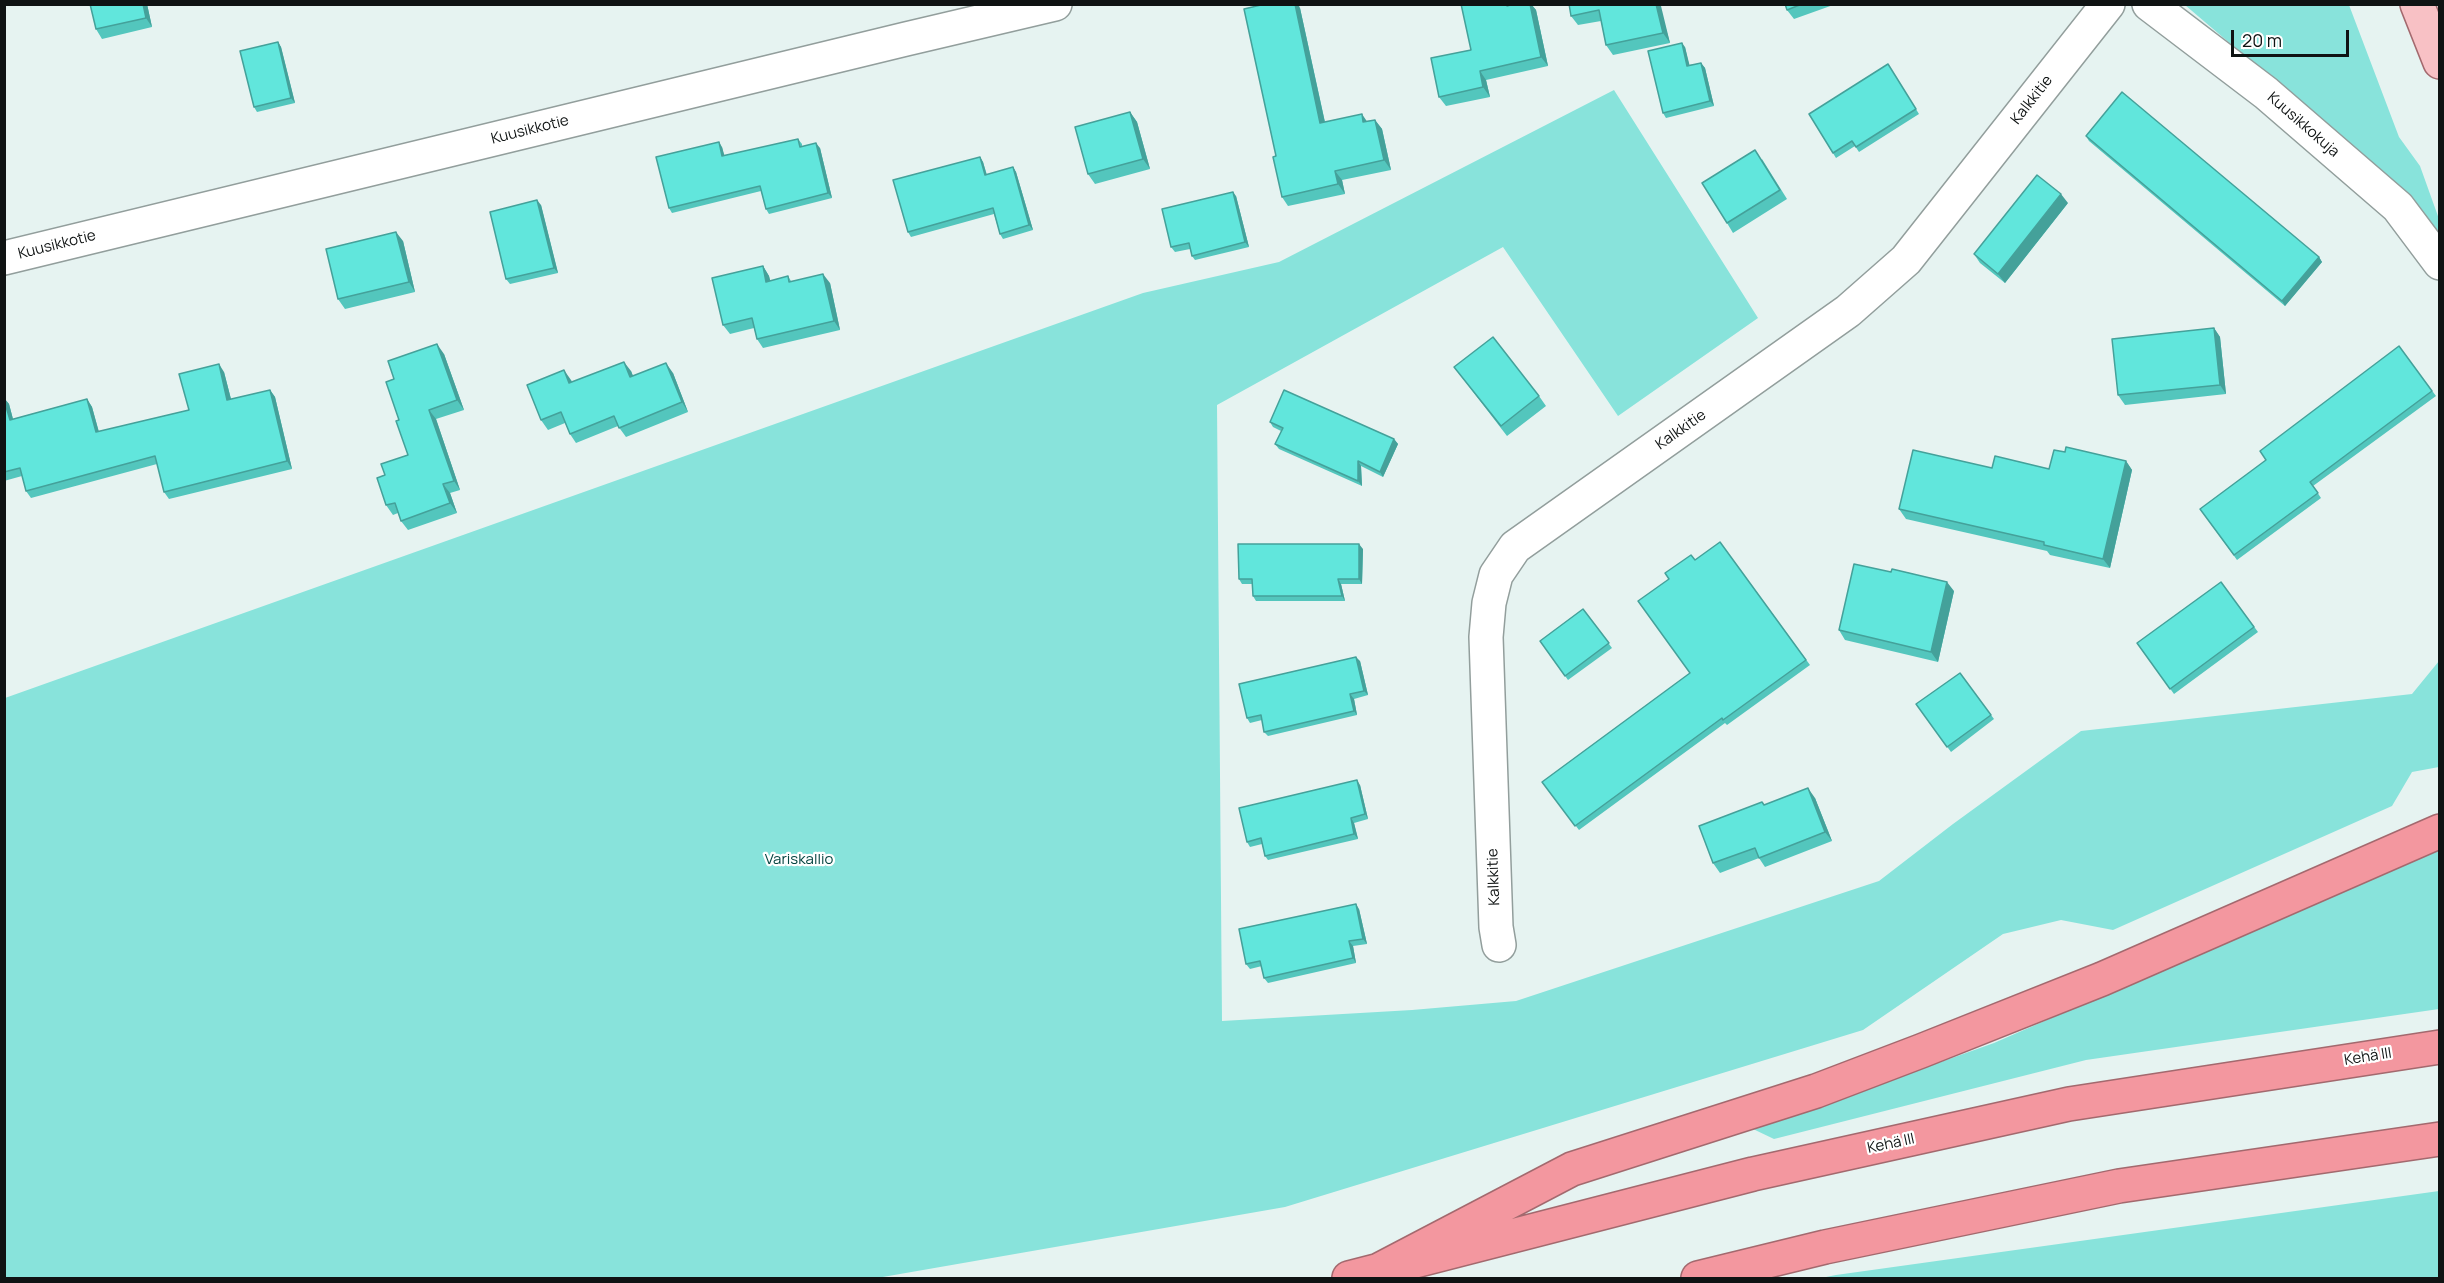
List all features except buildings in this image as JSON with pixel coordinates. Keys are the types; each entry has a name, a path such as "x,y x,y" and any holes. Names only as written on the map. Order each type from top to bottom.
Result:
{"highway":[{"path":"1364,1274 1572,1169 1816,1092 2102,979 2439,831"},
{"name":"Kehä III","path":"1364,1274 1753,1174 2069,1104 2439,1047"},
{"path":"1698,1278 1825,1247 2119,1186 2439,1139"}],"main road":[{"path":"2417,4 2439,62"}],"street":[{"name":"Kuusikkotie","path":"4,258 1055,4"},
{"name":"Kalkkitie","path":"1499,945 1496,927 1486,637 1489,603 1496,575 1515,547 1848,311 1906,260 2108,4"},
{"name":"Kuusikkokuja","path":"2149,4 2266,93 2398,207 2439,263"}],"green space":[{"path":"2185,5 2349,5 2399,137 2420,166 2439,219 2439,229 2433,233 2395,184"},
{"name":"Variskallio","path":"1614,90 1758,318 1618,416 1503,247 1217,405 1222,1021 1412,1010 1516,1001 1879,881 2081,731 2412,694 2439,661 2439,767 2412,772 2392,806 2113,930 2061,920 2003,934 1863,1030 1285,1207 877,1278 5,1278 5,698 1143,293 1279,262"},
{"path":"2439,849 2439,1009 2086,1060 1774,1139 1753,1129 1994,1043"},
{"path":"2439,1191 2439,1278 1821,1278 1836,1275"}]}
